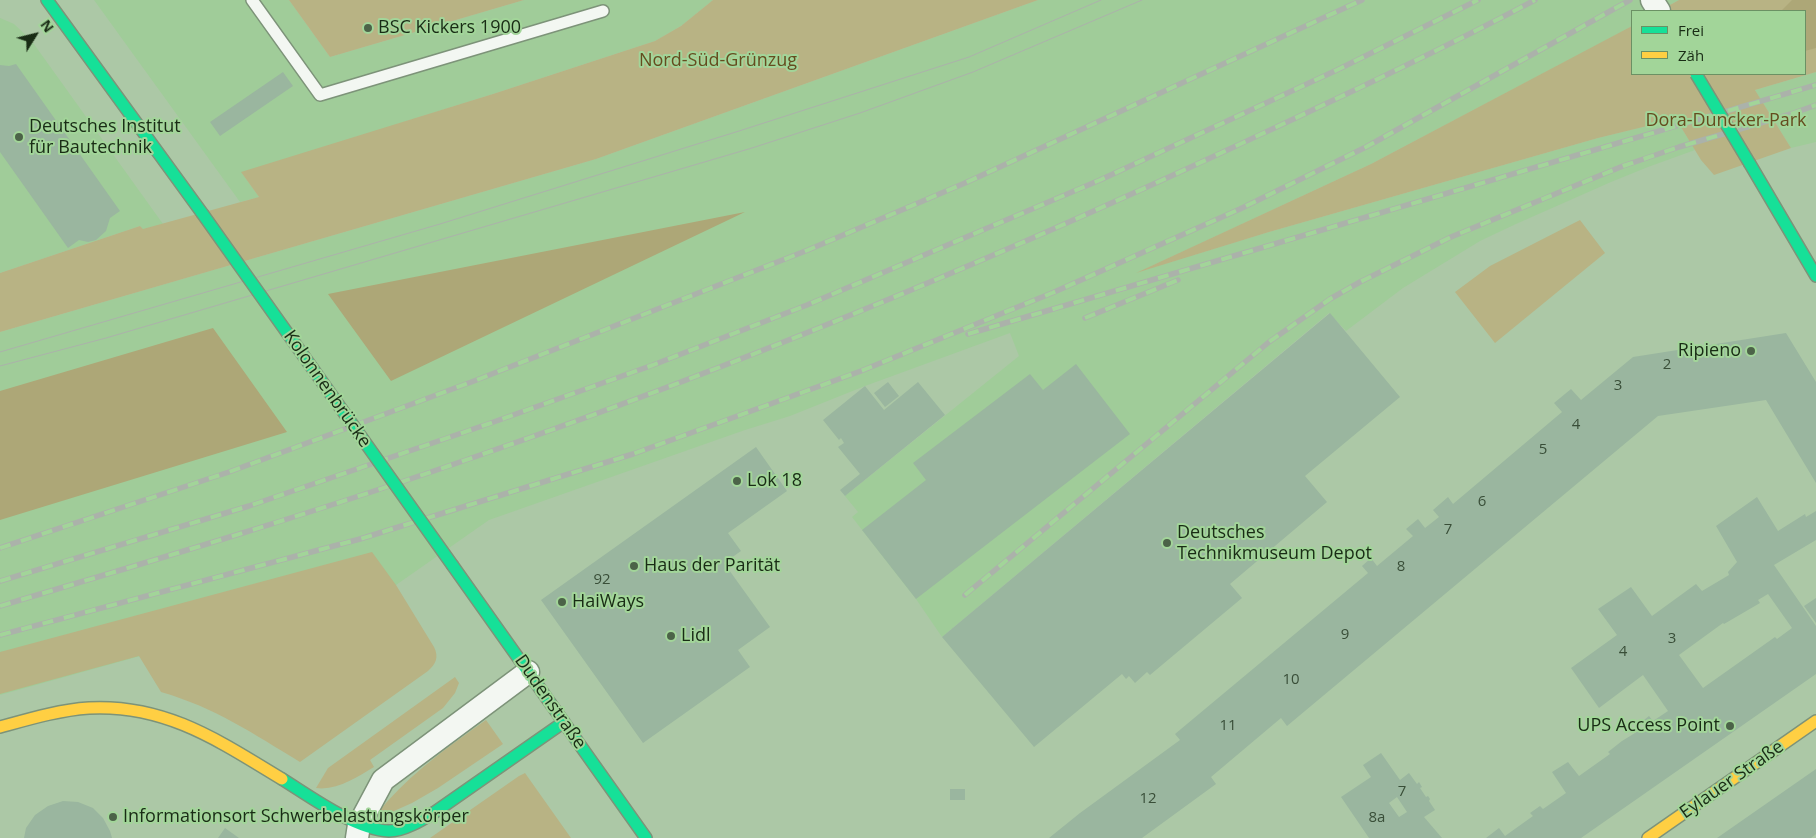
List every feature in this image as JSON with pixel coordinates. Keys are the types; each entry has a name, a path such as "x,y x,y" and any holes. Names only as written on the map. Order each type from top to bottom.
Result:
{"street":[{"name":"Kolonnenbrücke","path":"47,0 202,213 453,566"},
{"path":"1697,75 1816,276"},
{"name":"Dudenstraße","path":"453,566 646,838"},
{"path":"358,832 383,780 528,672"},
{"path":"0,727 46,714 88,708 116,708 157,715 192,727 217,740 358,832 390,831 414,824 435,812 564,722"},
{"name":"Eylauer Straße","path":"1648,838 1816,721"}],"lane":[{"path":"252,0 320,95 603,11"}],"shaded area":[{"path":"94,0 289,0 330,57 524,0 713,0 681,26 655,41 242,173 259,197 240,202"},
{"path":"1038,0 1679,0 1661,10 1631,10 1631,27 1618,34 1371,164 1141,271 1269,232 1598,138 1676,119 1695,150 1611,182 1480,241 1403,288 1346,331 1329,313 942,637 916,599 852,517 858,512 845,496 1019,356 1010,333 865,386 790,416 489,520 396,585 0,695 0,332 596,159"},
{"path":"1792,0 1816,0 1816,48 1806,51 1806,10 1782,10"},
{"path":"0,18 14,24 31,40 163,224 143,230 140,226 0,273"},
{"path":"1816,72 1816,142 1791,148 1755,90"},
{"path":"745,212 391,381 328,294"},
{"path":"213,328 287,432 0,520 0,391"}],"green space":[{"name":"BSC Kickers 1900","path":"289,0 524,0 330,57"},
{"name":"Nord-Süd-Grünzug","path":"713,0 1038,0 596,159 0,332 0,273 140,226 143,229 259,197 241,172 493,94 655,41 681,26"},
{"path":"1679,0 1816,0 1816,72 1806,75 1806,10 1661,10"},
{"name":"Dora-Duncker-Park","path":"1631,27 1631,75 1806,75 1755,90 1791,148 1714,175 1701,160 1676,119 1598,138 1269,232 1136,273 1371,164"},
{"path":"1580,220 1605,253 1495,343 1455,292 1490,266"},
{"path":"372,552 396,585 434,647 436,660 428,671 300,762 249,731 216,714 181,698 161,692 139,656 0,694 0,652"},
{"path":"455,677 459,683 455,693 443,708 370,760 374,767 354,779 339,785 316,788 328,768"},
{"path":"486,720 503,744 438,788 412,803 385,815 381,814 381,809 417,772"},
{"path":"525,773 571,838 430,838 519,776"}],"building":[{"path":"16,64 120,211 110,218 106,231 96,240 88,242 79,240 68,248 0,152 0,65 9,66"},
{"path":"283,72 293,86 220,136 210,122"},
{"name":"Deutsches Technikmuseum Depot","path":"1330,313 1400,397 1305,476 1327,502 1230,584 1242,598 1150,675 1147,672 1135,683 1129,676 1126,679 1122,674 1034,747 942,637"},
{"path":"1786,333 1816,382 1816,483 1766,400 1658,416 1287,726 1281,718 1211,777 1216,784 1142,838 1049,838 1180,740 1175,734 1368,573 1362,566 1371,558 1377,566 1413,536 1406,529 1418,519 1425,528 1439,517 1433,510 1448,497 1453,504 1562,412 1554,403 1571,389 1581,400 1633,357"},
{"path":"1076,364 1130,434 916,599 862,530 926,480 913,463 1030,374 1043,390"},
{"path":"888,382 899,396 885,407 874,393"},
{"path":"918,382 945,415 845,496 840,490 860,474 838,447 844,443 841,438 839,440 823,420 865,386 884,410"},
{"path":"756,447 787,491 728,533 741,551 724,563 770,627 738,650 750,667 643,743 541,600"},
{"path":"1757,497 1778,531 1805,514 1806,517 1816,511 1816,540 1774,565 1816,626 1816,674 1581,838 1486,838 1499,828 1505,836 1533,816 1530,813 1540,806 1543,809 1566,793 1552,772 1568,762 1579,776 1610,754 1608,752 1622,741 1648,725 1644,720 1649,716 1653,721 1668,711 1643,675 1599,708 1571,668 1617,635 1598,609 1631,587 1652,616 1696,584 1702,591 1729,575 1728,572 1737,562 1716,526","holes":["1768,594 1792,628 1777,639 1775,637 1703,688 1679,655 1723,623 1760,603 1758,600"]},
{"path":"1816,598 1816,623 1804,606"},
{"path":"1381,753 1400,780 1409,773 1417,784 1419,782 1422,787 1420,788 1426,797 1428,796 1435,810 1424,817 1442,838 1369,838 1341,797 1371,777 1363,765","holes":["1397,797 1407,812 1399,817 1389,803"]},
{"path":"1816,769 1816,834 1811,838 1717,838"},
{"path":"950,789 965,789 965,800 950,800"},
{"path":"63,801 78,802 93,808 103,818 112,838 24,838 26,828 35,815 48,806"},
{"path":"225,828 239,838 218,838"}],"tram line":[{"path":"0,352 440,224 739,131 969,57 1101,0"},
{"path":"0,366 106,338 752,148 860,113 973,72 1142,0"}],"railway":[{"path":"0,548 229,472 474,381 808,250 965,183 1362,0"},
{"path":"0,581 249,506 653,365 807,305 1100,180 1337,70 1478,0"},
{"path":"0,606 243,533 423,475 579,420 769,348 957,271 1144,189 1386,75 1535,0"},
{"path":"0,635 360,539 633,454 861,371 1052,293 1240,209 1366,147 1630,0"},
{"path":"968,334 1816,85"},
{"path":"965,595 1269,342 1330,299 1451,237 1623,166 1816,105"},
{"path":"1085,318 1178,280"}],"traffic: fast":[{"path":"47,0 202,213"},
{"path":"1697,75 1750,164"},
{"path":"1750,164 1816,276"},
{"path":"202,213 453,566"},
{"path":"453,566 646,838"},
{"path":"282,779 319,803 362,825 395,831 435,812 564,722"}],"traffic: slow":[{"path":"0,727 44,715 78,709 117,708 143,712 191,728 214,739 282,779"},
{"path":"1648,838 1816,721"}],"place":[{"name":"BSC Kickers 1900","path":"368,28"},
{"name":"Deutsches Institut für Bautechnik","path":"19,137"},
{"name":"Ripieno","path":"1751,351"},
{"name":"Lok 18","path":"737,481"},
{"name":"Deutsches Technikmuseum Depot","path":"1167,543"},
{"name":"Haus der Parität","path":"634,566"},
{"name":"HaiWays","path":"562,602"},
{"name":"Lidl","path":"671,636"},
{"name":"UPS Access Point","path":"1730,726"},
{"name":"Informationsort Schwerbelastungskörper","path":"113,817"}]}
